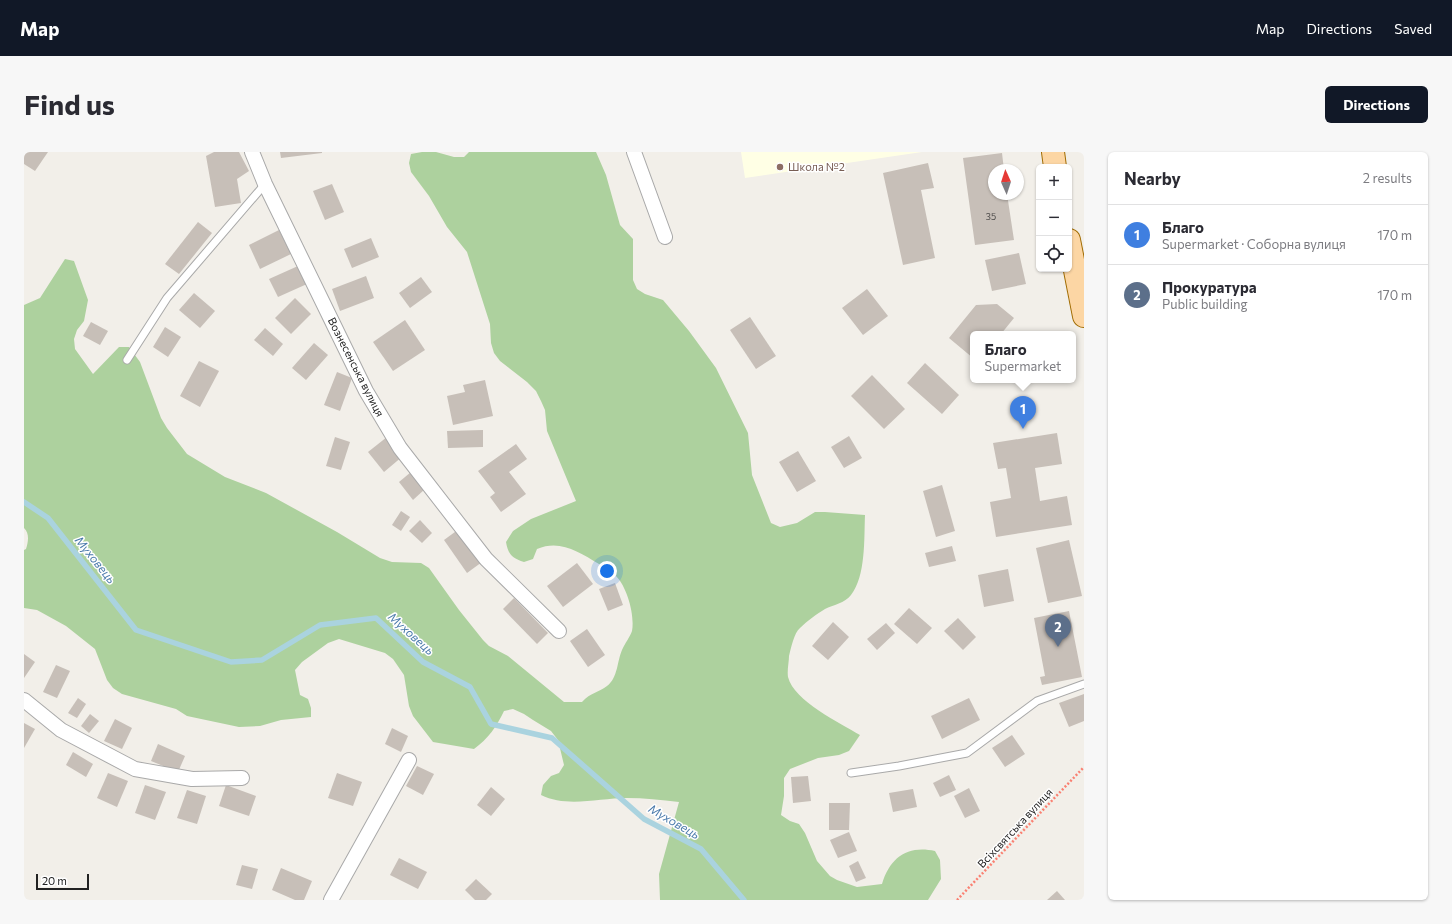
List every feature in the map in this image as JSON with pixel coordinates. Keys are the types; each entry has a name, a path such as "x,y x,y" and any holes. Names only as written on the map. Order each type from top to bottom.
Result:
{"main road":[{"path":"1053,152 1055,164"},
{"path":"1072,246 1079,260 1084,316"}],"street":[{"name":"Вознесенська вулиця","path":"252,152 265,184 366,391 400,448 486,559 559,632"},
{"path":"634,152 665,237"},
{"path":"24,700 61,730 135,769 192,779 242,778"},
{"path":"331,900 409,760"}],"lane":[{"path":"127,360 167,298 265,184"},
{"path":"851,773 899,766 967,753 1037,701 1084,684"}],"path":[{"name":"Всіхсвятська вулиця","path":"957,900 1084,766"}],"shaded area":[{"name":"Школа №2","path":"741,152 922,152 745,178"}],"green space":[{"path":"436,152 454,157 464,157 469,152 596,152 606,175 620,225 633,239 633,280 637,289 645,294 663,300 689,331 716,368 748,433 752,475 771,523 780,527 797,523 815,512 865,515 862,567 856,587 846,600 825,609 798,630 794,637 789,656 788,672 788,677 792,686 808,703 830,718 860,735 849,751 839,755 818,758 790,769 784,778 784,796 781,815 790,821 799,824 805,833 817,861 830,876 857,887 882,884 890,867 901,855 916,850 935,851 940,860 941,879 928,900 660,900 659,874 679,802 616,798 572,802 551,799 541,795 543,785 551,776 559,773 564,765 558,740 551,731 524,714 513,709 504,711 492,732 474,749 433,742 413,716 409,706 404,675 393,659 385,653 339,639 328,643 302,662 295,670 300,695 308,699 311,708 311,717 281,720 260,726 239,727 187,716 176,709 122,694 113,688 107,680 95,649 66,626 37,610 24,608 24,550 26,549 28,538 24,528 24,305 40,298 65,259 74,261 88,300 84,321 77,330 74,339 75,349 93,374 119,347 129,347 140,362 161,418 187,454 225,477 266,493 337,532 380,558 392,562 421,563 429,568 459,610 489,646 508,656 564,702 582,702 588,696 611,683 620,654 630,636 633,624 627,594 620,581 610,571 577,551 569,548 554,545 545,546 537,549 533,559 524,562 516,559 509,553 506,542 513,531 531,519 576,501 547,431 545,410 536,391 500,361 494,353 491,343 490,324 467,252 447,227 429,196 411,172 409,163 411,154"}],"building":[{"path":"24,152 48,152 35,171 24,164"},
{"path":"214,152 239,152 249,171 237,179 241,203 215,207 206,156"},
{"path":"280,152 322,152 322,153 281,158"},
{"path":"1002,153 1003,164 988,164 988,200 1008,200 1014,240 975,245 963,158"},
{"path":"928,163 934,188 921,190 935,258 903,265 883,173"},
{"path":"332,184 344,212 325,220 313,191"},
{"path":"198,222 212,233 179,274 165,264"},
{"path":"279,230 291,254 260,269 249,245"},
{"path":"371,238 379,257 352,268 344,249"},
{"path":"1019,253 1026,284 992,291 985,260"},
{"path":"298,266 307,284 278,297 269,279"},
{"path":"366,276 374,298 340,311 332,289"},
{"path":"421,277 432,292 410,308 399,293"},
{"path":"867,289 888,316 863,335 842,308"},
{"path":"194,293 215,311 200,328 179,310"},
{"path":"295,298 311,314 291,334 275,318"},
{"path":"997,304 1014,318 1003,331 970,331 970,356 949,338 976,305"},
{"path":"750,317 776,356 756,369 730,330"},
{"path":"405,320 425,350 393,371 373,342"},
{"path":"91,322 108,331 100,345 83,336"},
{"path":"165,327 181,337 168,357 153,347"},
{"path":"265,328 283,344 273,356 254,340"},
{"path":"314,343 328,355 306,380 292,368"},
{"path":"199,361 219,371 200,407 180,396"},
{"path":"925,363 959,395 942,414 907,383"},
{"path":"337,372 352,378 340,411 324,405"},
{"path":"872,375 905,409 884,429 851,396"},
{"path":"485,380 493,416 453,425 447,396 465,392 463,385"},
{"path":"483,430 483,447 448,448 447,431"},
{"path":"1057,433 1062,464 1035,468 1040,501 1067,496 1072,525 996,537 990,502 1011,498 1006,468 998,469 993,443"},
{"path":"849,436 862,458 844,468 831,447"},
{"path":"335,437 350,442 341,470 326,466"},
{"path":"387,437 403,456 384,472 368,452"},
{"path":"516,444 527,459 509,472 526,494 501,512 490,497 495,493 478,471"},
{"path":"798,451 816,481 797,492 779,462"},
{"path":"411,472 425,489 413,500 399,482"},
{"path":"942,485 955,531 936,537 923,491"},
{"path":"401,511 410,517 401,531 392,525"},
{"path":"420,520 432,533 422,543 409,531"},
{"path":"459,529 482,562 467,573 444,540"},
{"path":"1069,540 1082,596 1048,603 1036,548"},
{"path":"952,546 956,561 929,567 925,553"},
{"path":"577,563 593,584 563,607 547,586"},
{"path":"1008,569 1014,601 984,607 978,575"},
{"path":"615,583 623,605 608,611 599,589"},
{"path":"514,598 548,633 537,644 503,609"},
{"path":"909,608 932,628 917,644 894,624"},
{"path":"1069,611 1082,677 1042,685 1040,677 1045,676 1034,618"},
{"path":"958,618 976,637 963,650 944,631"},
{"path":"833,622 849,637 828,660 812,646"},
{"path":"886,623 895,633 877,650 867,639"},
{"path":"587,629 605,655 588,667 570,641"},
{"path":"24,654 35,662 24,678"},
{"path":"56,665 70,671 57,698 43,692"},
{"path":"1084,694 1084,721 1069,727 1059,703"},
{"path":"78,698 86,704 77,718 68,713"},
{"path":"969,698 980,720 942,739 931,716"},
{"path":"90,714 99,721 89,733 81,726"},
{"path":"115,719 132,728 122,749 104,741"},
{"path":"24,723 35,729 24,748"},
{"path":"392,728 408,736 401,752 385,744"},
{"path":"1012,735 1025,754 1005,767 992,748"},
{"path":"158,744 185,756 178,772 151,761"},
{"path":"73,752 93,764 86,777 66,765"},
{"path":"417,766 434,774 423,795 406,786"},
{"path":"108,773 128,781 117,807 97,798"},
{"path":"337,773 362,782 353,806 328,798"},
{"path":"949,775 956,790 940,797 933,783"},
{"path":"808,776 811,801 793,803 791,777"},
{"path":"145,785 166,792 155,820 135,813"},
{"path":"226,785 256,796 249,816 219,806"},
{"path":"491,787 505,799 491,816 477,805"},
{"path":"969,788 980,811 965,818 954,796"},
{"path":"913,789 917,807 893,812 889,793"},
{"path":"187,790 206,796 197,824 177,818"},
{"path":"829,803 850,803 849,830 829,830"},
{"path":"849,832 857,851 838,858 830,840"},
{"path":"399,858 427,872 418,889 390,875"},
{"path":"858,861 866,878 856,882 849,866"},
{"path":"242,865 258,869 252,889 236,885"},
{"path":"281,868 312,881 304,900 295,900 272,890"},
{"path":"476,879 492,894 486,900 475,900 465,890"},
{"path":"1057,891 1065,900 1047,900"}],"waterway":[{"name":"Муховець","path":"24,502 48,518 136,630 231,662 262,660 320,625 376,618 423,662 470,687 491,724 552,738 644,819 701,849 744,900"}],"place":[{"name":"Школа №2","path":"780,167"},
{"name":"Благо","path":"1023,429"},
{"name":"Прокуратура","path":"1058,647"}]}
